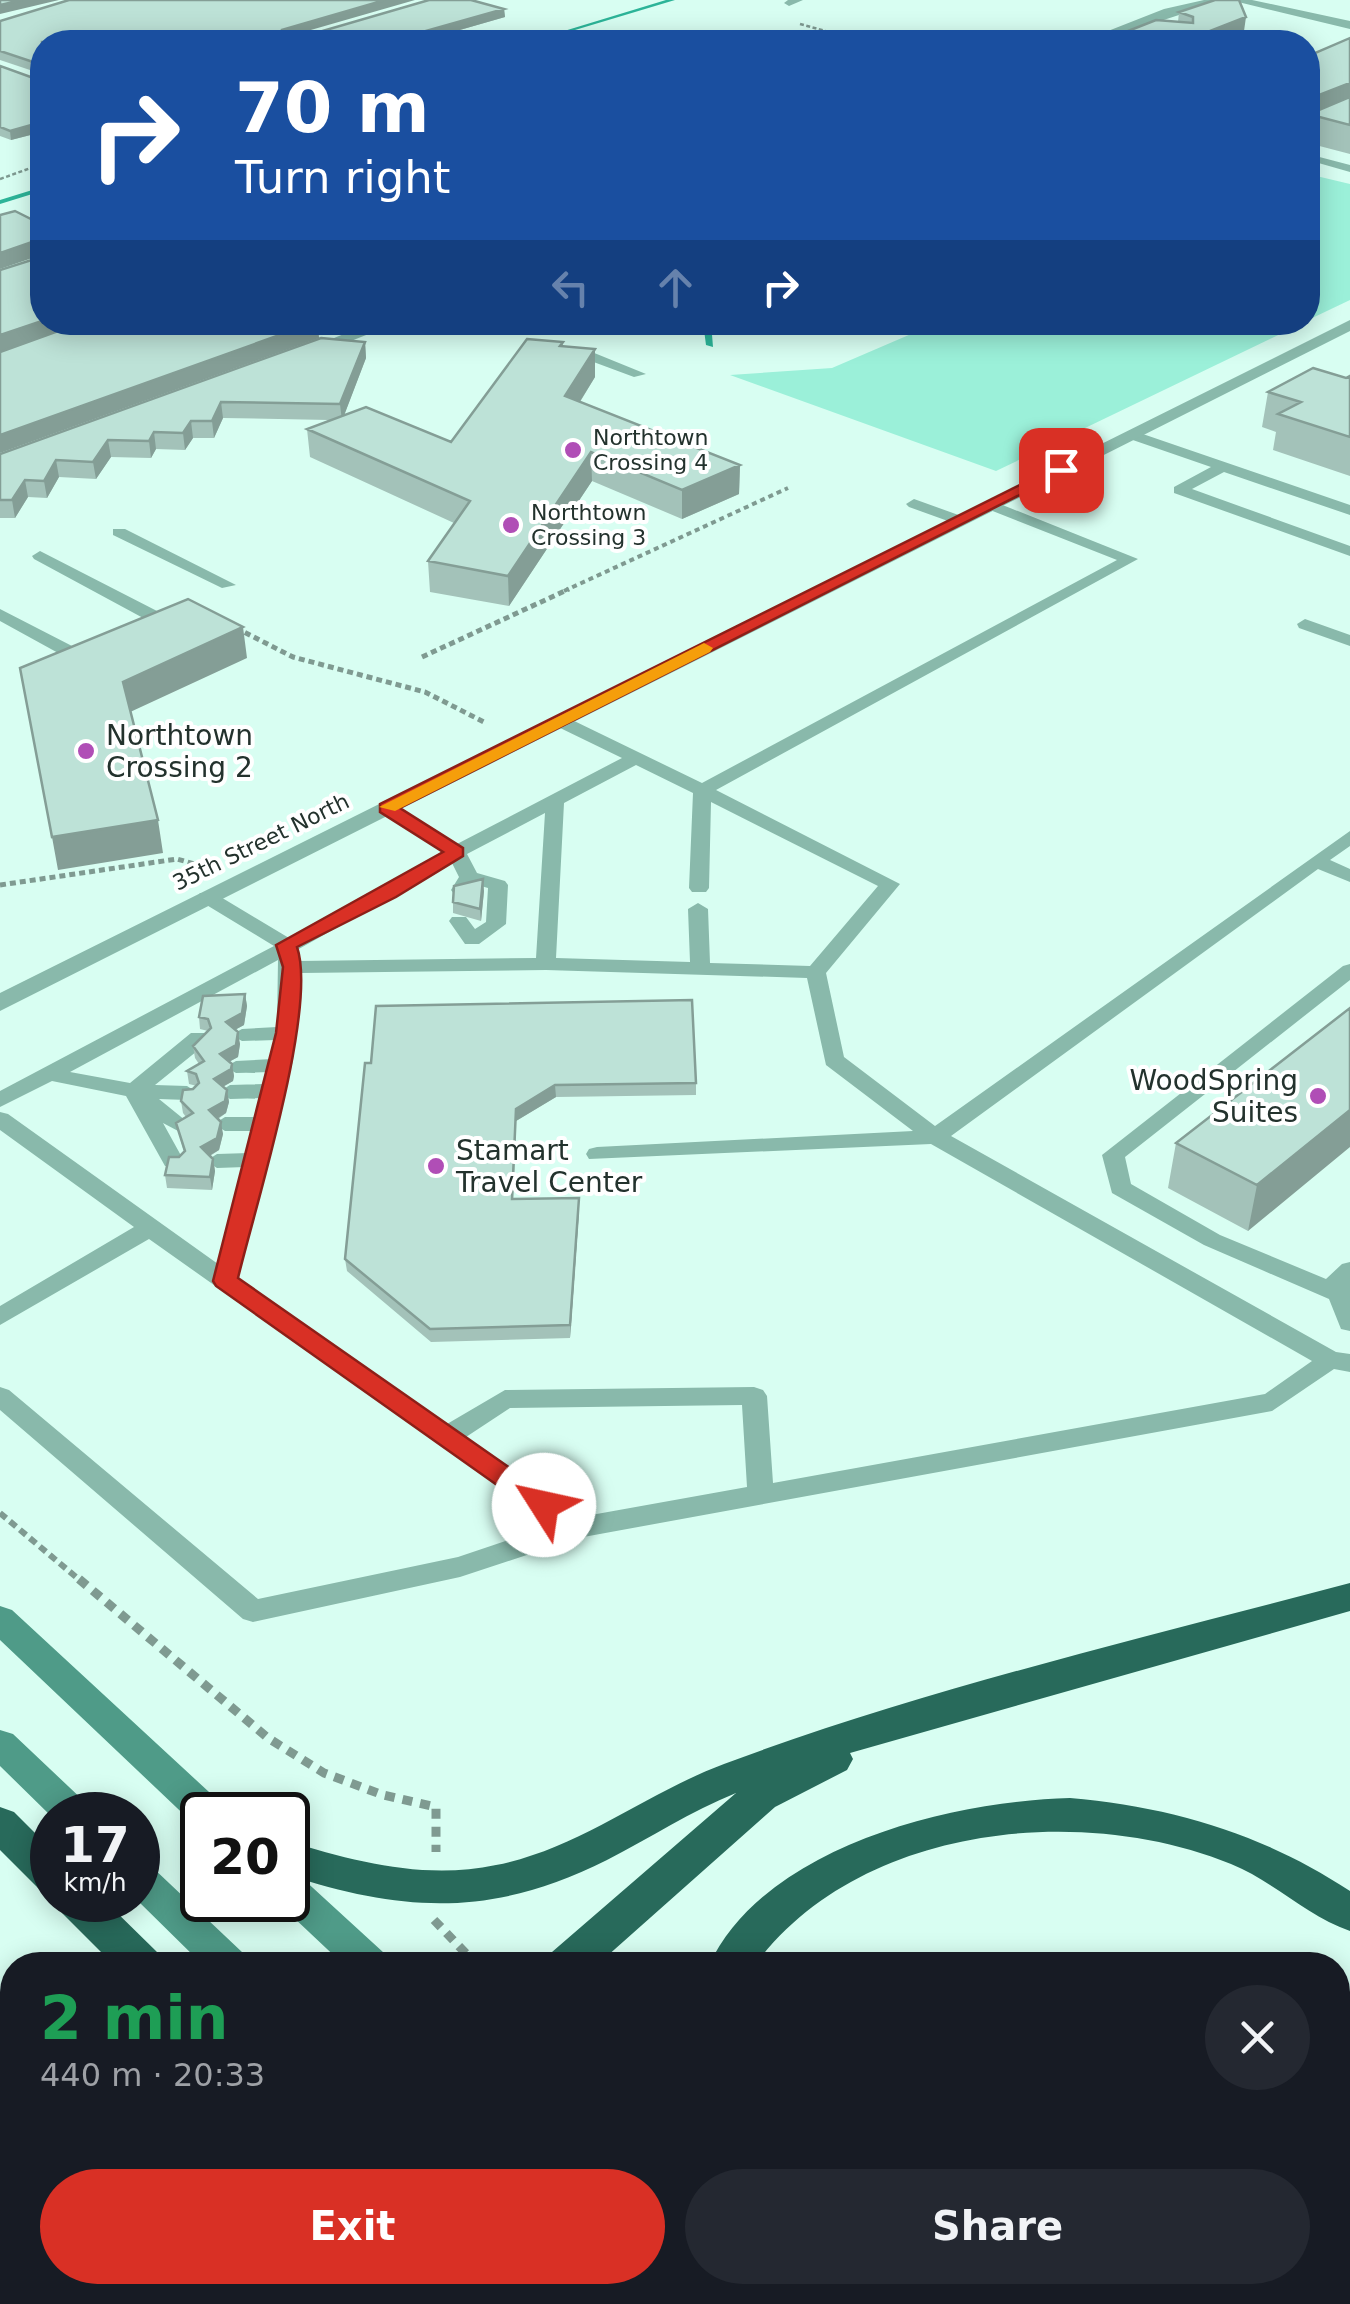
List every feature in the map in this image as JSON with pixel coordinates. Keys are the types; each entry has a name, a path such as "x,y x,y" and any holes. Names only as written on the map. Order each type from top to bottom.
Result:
{"highway":[{"path":"310,1865 362,1882 435,1887 496,1883 585,1856 733,1776 925,1712 1350,1597"},
{"path":"582,1952 762,1795 925,1712"},
{"path":"740,1952 766,1920 833,1873 912,1836 996,1817 1070,1812 1232,1846 1310,1886 1350,1913"},
{"path":"0,1824 30,1854"},
{"path":"99,1922 129,1952"}],"main road":[{"path":"0,1619 184,1792"},
{"path":"0,1744 50,1792"},
{"path":"160,1898 216,1952"},
{"path":"310,1909 356,1952"}],"street":[{"path":"1121,30 1218,0"},
{"path":"1236,0 1350,25"},
{"name":"35th Street North","path":"0,1003 1350,326"},
{"path":"298,356 355,335"}],"lane":[{"path":"1124,29 1128,30"},
{"path":"1320,160 1350,169"},
{"path":"577,351 639,374"},
{"path":"1132,435 1350,510"},
{"path":"1224,466 1178,490 1350,551"},
{"path":"914,504 959,520"},
{"path":"702,790 1130,559 990,505"},
{"path":"119,532 228,585"},
{"path":"40,556 152,615"},
{"path":"0,614 66,650"},
{"path":"1305,624 1350,641"},
{"path":"560,721 890,884 816,972"},
{"path":"0,1100 636,758"},
{"path":"700,968 702,790"},
{"path":"546,964 555,800"},
{"path":"386,808 456,852 465,883 498,885 496,924 472,940"},
{"path":"597,1154 935,1137 1350,837"},
{"path":"1316,861 1350,876"},
{"path":"207,897 286,945 294,967 280,1065 225,1281"},
{"path":"459,921 472,940 470,965"},
{"path":"294,967 546,964 816,972"},
{"path":"1346,1309 1120,1188 1113,1155 1350,970"},
{"path":"0,1396 253,1610 460,1567 576,1528 1272,1402 1340,1361 935,1137 834,1060 816,972"},
{"path":"242,1035 287,1033"},
{"path":"134,1091 199,1038"},
{"path":"236,1067 280,1065"},
{"path":"134,1091 192,1070"},
{"path":"49,1074 134,1091 187,1094"},
{"path":"134,1091 180,1125"},
{"path":"134,1091 173,1162"},
{"path":"230,1092 273,1091"},
{"path":"0,1119 576,1528"},
{"path":"224,1124 267,1124"},
{"path":"217,1161 256,1160"},
{"path":"5,1306 150,1228"},
{"path":"1346,1309 1336,1283 1350,1270"},
{"path":"448,1438 505,1400 754,1396 761,1497"}],"path":[{"path":"793,1 778,9 780,16 826,30"},
{"path":"0,179 30,168"},
{"path":"422,657 788,488"},
{"path":"232,625 293,657 425,692 486,723"},
{"path":"0,885 177,859 198,865"},
{"path":"0,1514 268,1738 324,1773 382,1795 436,1807 434,1924 463,1952"}],"green space":[{"path":"1320,177 1350,184 1350,300 1320,314"},
{"path":"909,335 1278,335 996,471 730,375 832,368"}],"building":[{"path":"69,0 385,0 282,30 30,30 30,61 0,51 0,21"},
{"path":"429,0 471,0 504,9 430,30 326,30"},
{"path":"1215,0 1239,0 1246,17 1213,30 1131,30 1156,20 1193,23 1193,17 1179,12"},
{"path":"1350,38 1350,83 1320,95 1320,51"},
{"path":"0,66 30,77 30,125 10,131 0,127"},
{"path":"1350,97 1350,125 1320,117 1320,110"},
{"path":"15,211 30,218 30,243 0,253 0,215"},
{"path":"30,260 30,325 0,335 0,270"},
{"path":"47,335 280,335 0,435 0,352"},
{"path":"321,338 365,342 340,404 221,402 212,421 191,421 183,433 154,432 149,441 108,440 93,462 56,460 44,481 25,480 12,500 0,500 0,454"},
{"path":"527,339 595,349 565,396 740,465 682,490 591,452 508,576 428,561 470,501 307,429 366,407 451,442"},
{"path":"1313,368 1350,376 1350,437 1278,414 1301,402 1268,392"},
{"name":"Northtown Crossing 2","path":"188,599 243,627 123,682 158,820 52,837 20,668"},
{"path":"483,879 480,909 453,902 454,886"},
{"path":"245,994 242,1013 226,1022 238,1032 236,1045 220,1054 232,1064 231,1069 214,1079 227,1090 225,1101 209,1110 221,1122 217,1138 201,1147 213,1159 210,1177 165,1175 169,1157 179,1157 185,1151 176,1123 193,1113 181,1101 183,1090 193,1089 199,1083 196,1074 187,1071 204,1061 193,1046 211,1028 208,1019 199,1017 203,996"},
{"name":"Stamart Travel Center","path":"692,1000 696,1083 555,1085 516,1109 512,1199 579,1198 570,1325 430,1329 345,1259 365,1063 371,1063 376,1006"},
{"path":"1350,1008 1350,1110 1257,1185 1176,1143"}],"waterway":[{"path":"571,30 672,0"},
{"path":"0,202 30,193"},
{"path":"709,335 710,345"}],"slow traffic":[{"path":"388,807 704,648"}],"place":[{"name":"Northtown Crossing 4","path":"573,450"},
{"name":"Northtown Crossing 3","path":"511,525"},
{"name":"Northtown Crossing 2","path":"86,751"},
{"name":"WoodSpring Suites","path":"1318,1096"},
{"name":"Stamart Travel Center","path":"436,1166"}],"route":[{"path":"544,1505 225,1281 287,1033 294,967 286,945 388,893 456,852 386,808 1061,470"}]}
